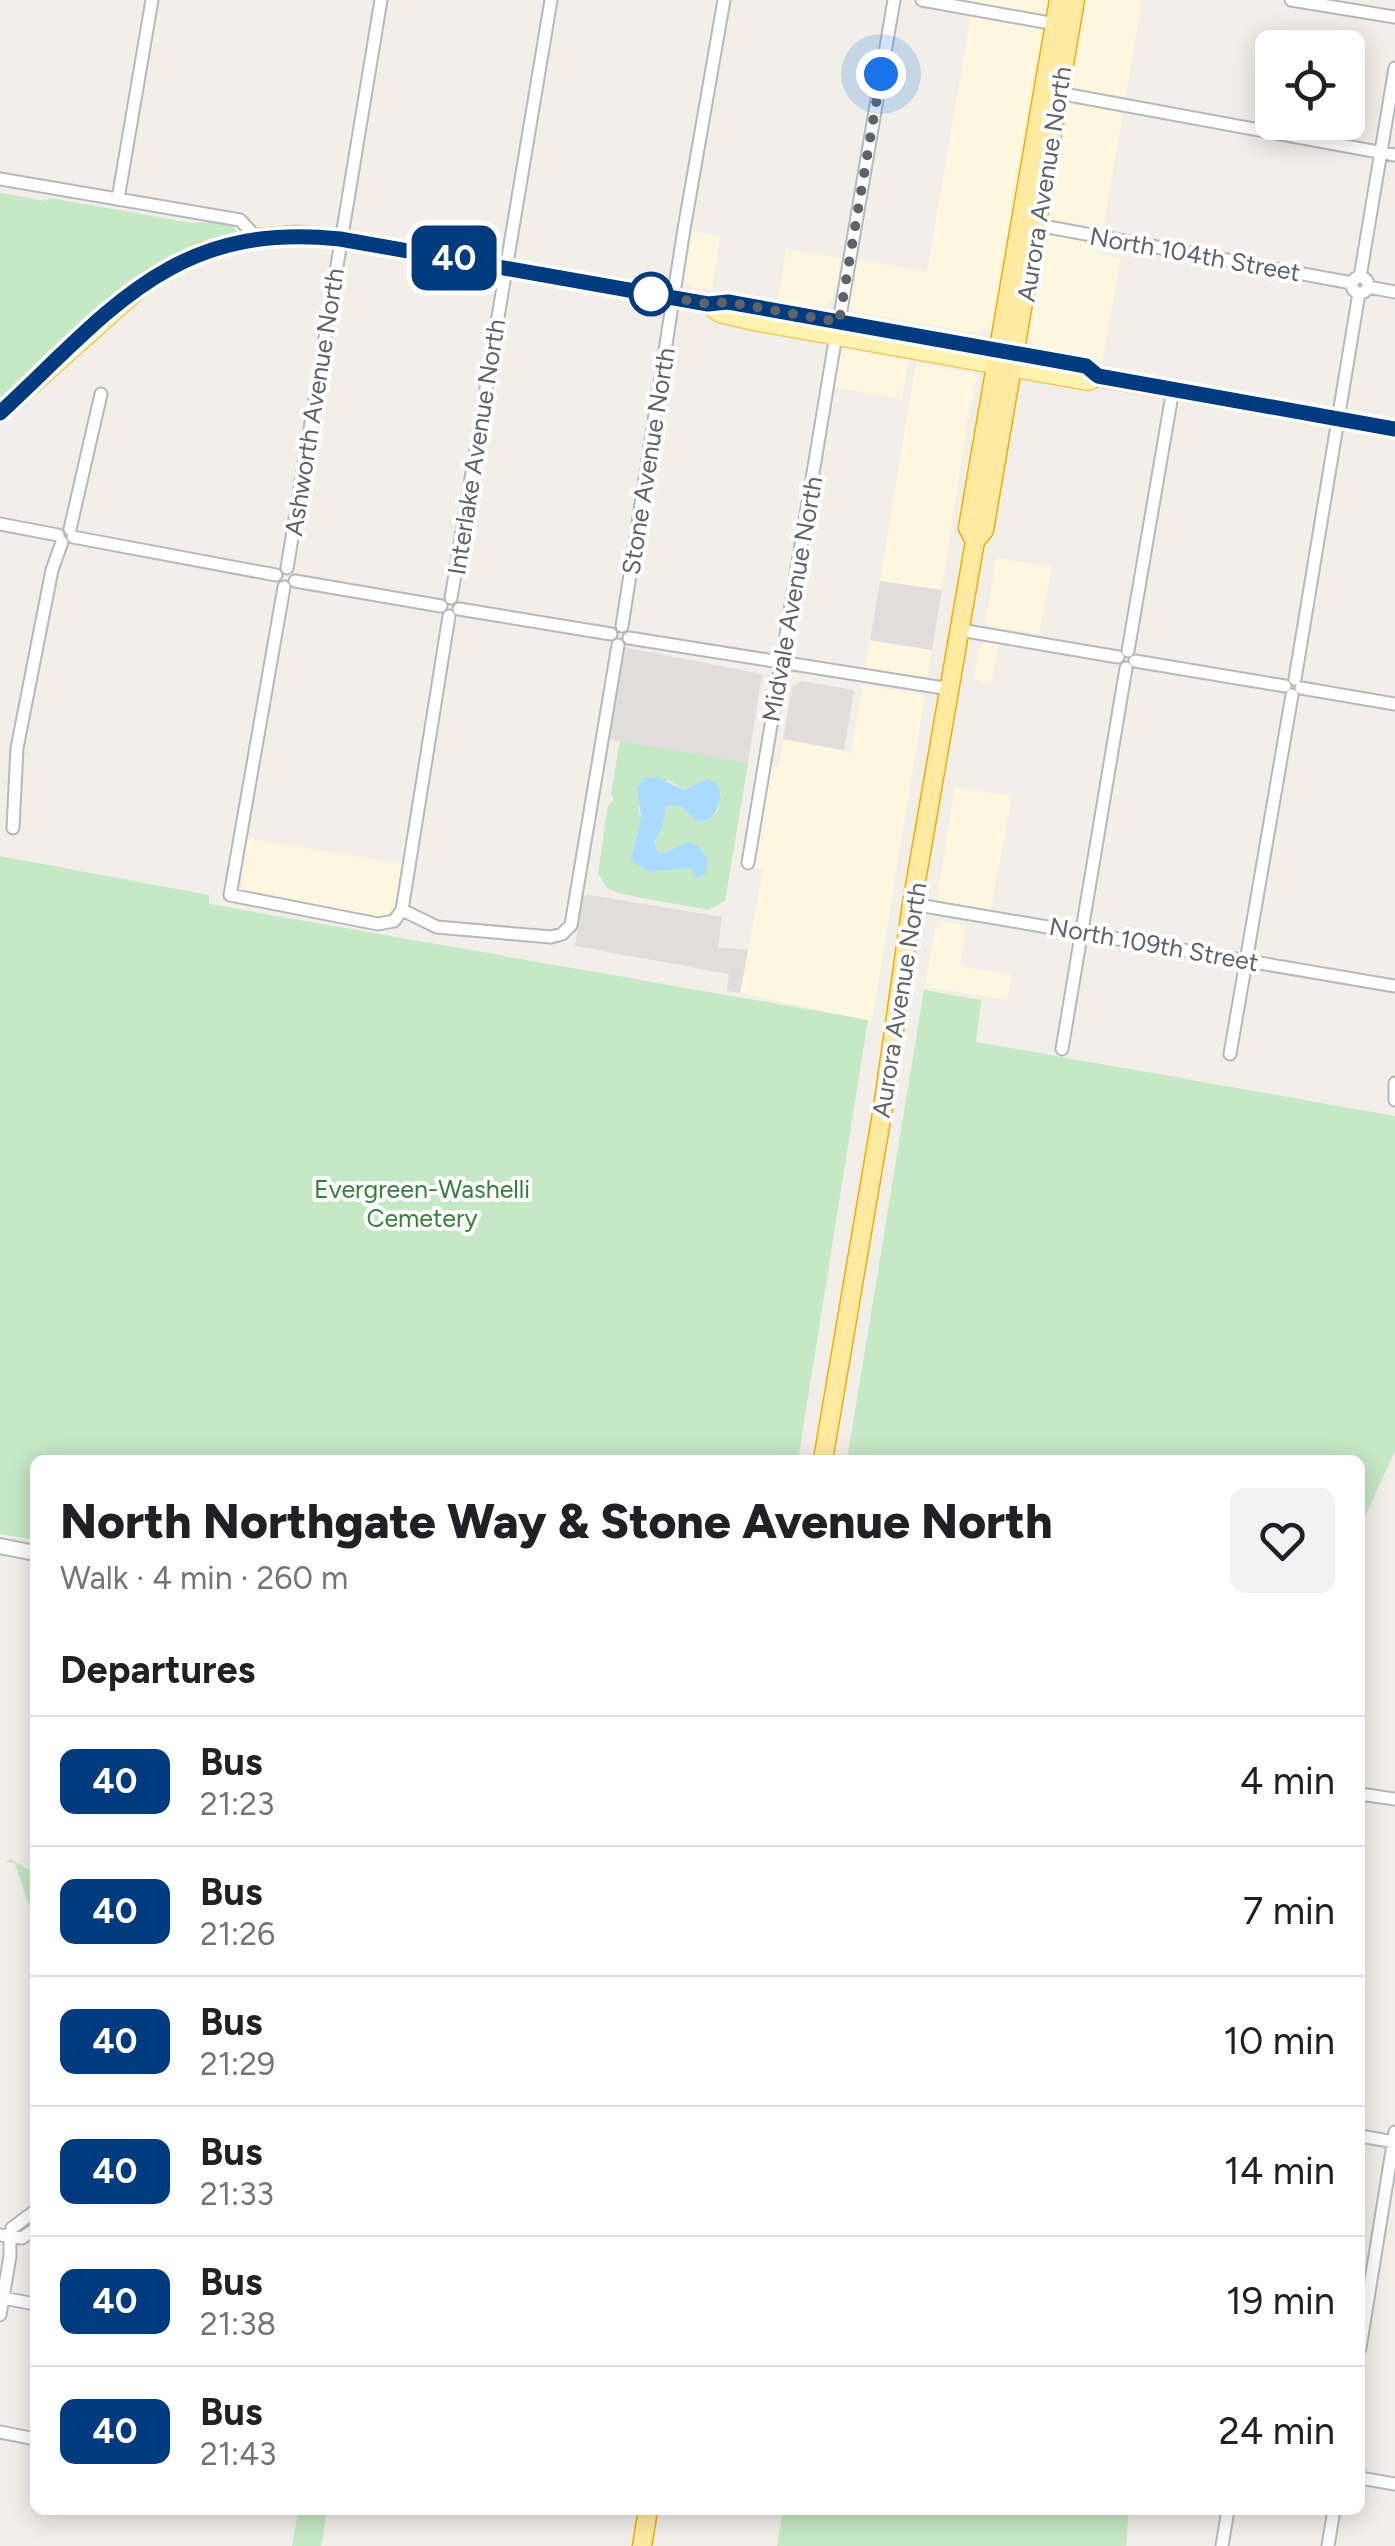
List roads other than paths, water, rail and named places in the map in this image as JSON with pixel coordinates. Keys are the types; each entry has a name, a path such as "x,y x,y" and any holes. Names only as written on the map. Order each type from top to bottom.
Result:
{"highway":[{"name":"Aurora Avenue North","path":"1004,359 1059,0"},
{"name":"Aurora Avenue North","path":"824,1455 975,541 968,528 1038,225 1075,0"},
{"path":"642,2546 647,2515"}],"main road":[{"path":"0,413 152,278 202,252 257,238 296,235 340,239 708,304 720,314 838,328 1004,359 1086,366 1098,376 1395,429"}],"street":[{"path":"118,199 152,0"},
{"name":"Ashworth Avenue North","path":"281,572 380,0"},
{"name":"Interlake Avenue North","path":"402,910 551,0"},
{"name":"Stone Avenue North","path":"402,910 437,927 529,936 562,934 571,924 724,0"},
{"name":"Midvale Avenue North","path":"748,862 894,0"},
{"path":"922,0 1055,24"},
{"path":"1291,0 1395,17"},
{"path":"1230,1054 1395,68"},
{"path":"1058,94 1395,155"},
{"path":"0,178 240,220 257,238"},
{"name":"North 104th Street","path":"1038,225 1395,292"},
{"path":"1062,1049 1173,389"},
{"path":"12,828 17,748 52,570 66,536 101,394"},
{"path":"0,524 281,572 277,583 450,607 950,689"},
{"path":"289,584 230,895 378,924 394,920 402,910"},
{"path":"960,630 1395,704"},
{"name":"North 109th Street","path":"912,904 1395,986"},
{"path":"1395,1083 1395,1100"},
{"path":"0,1546 30,1552"},
{"path":"1365,1795 1395,1800"},
{"path":"1365,2136 1394,2138 1365,2317"},
{"path":"5,2235 30,2215"},
{"path":"5,2235 22,2238 30,2232"},
{"path":"0,2315 10,2256 5,2235"},
{"path":"3,2298 30,2303"},
{"path":"0,2432 30,2437"},
{"path":"1365,2479 1395,2484"},
{"path":"1222,2546 1227,2515"},
{"path":"1328,2546 1333,2515"}],"water":[{"path":"657,777 684,790 707,779 717,783 719,803 709,820 697,821 680,806 666,806 663,826 654,843 658,853 687,842 697,845 708,859 705,875 697,878 690,868 648,872 631,860 641,817 637,788 644,778"}],"park label":[{"name":"Evergreen-Washelli Cemetery","path":"422,1204"}]}
